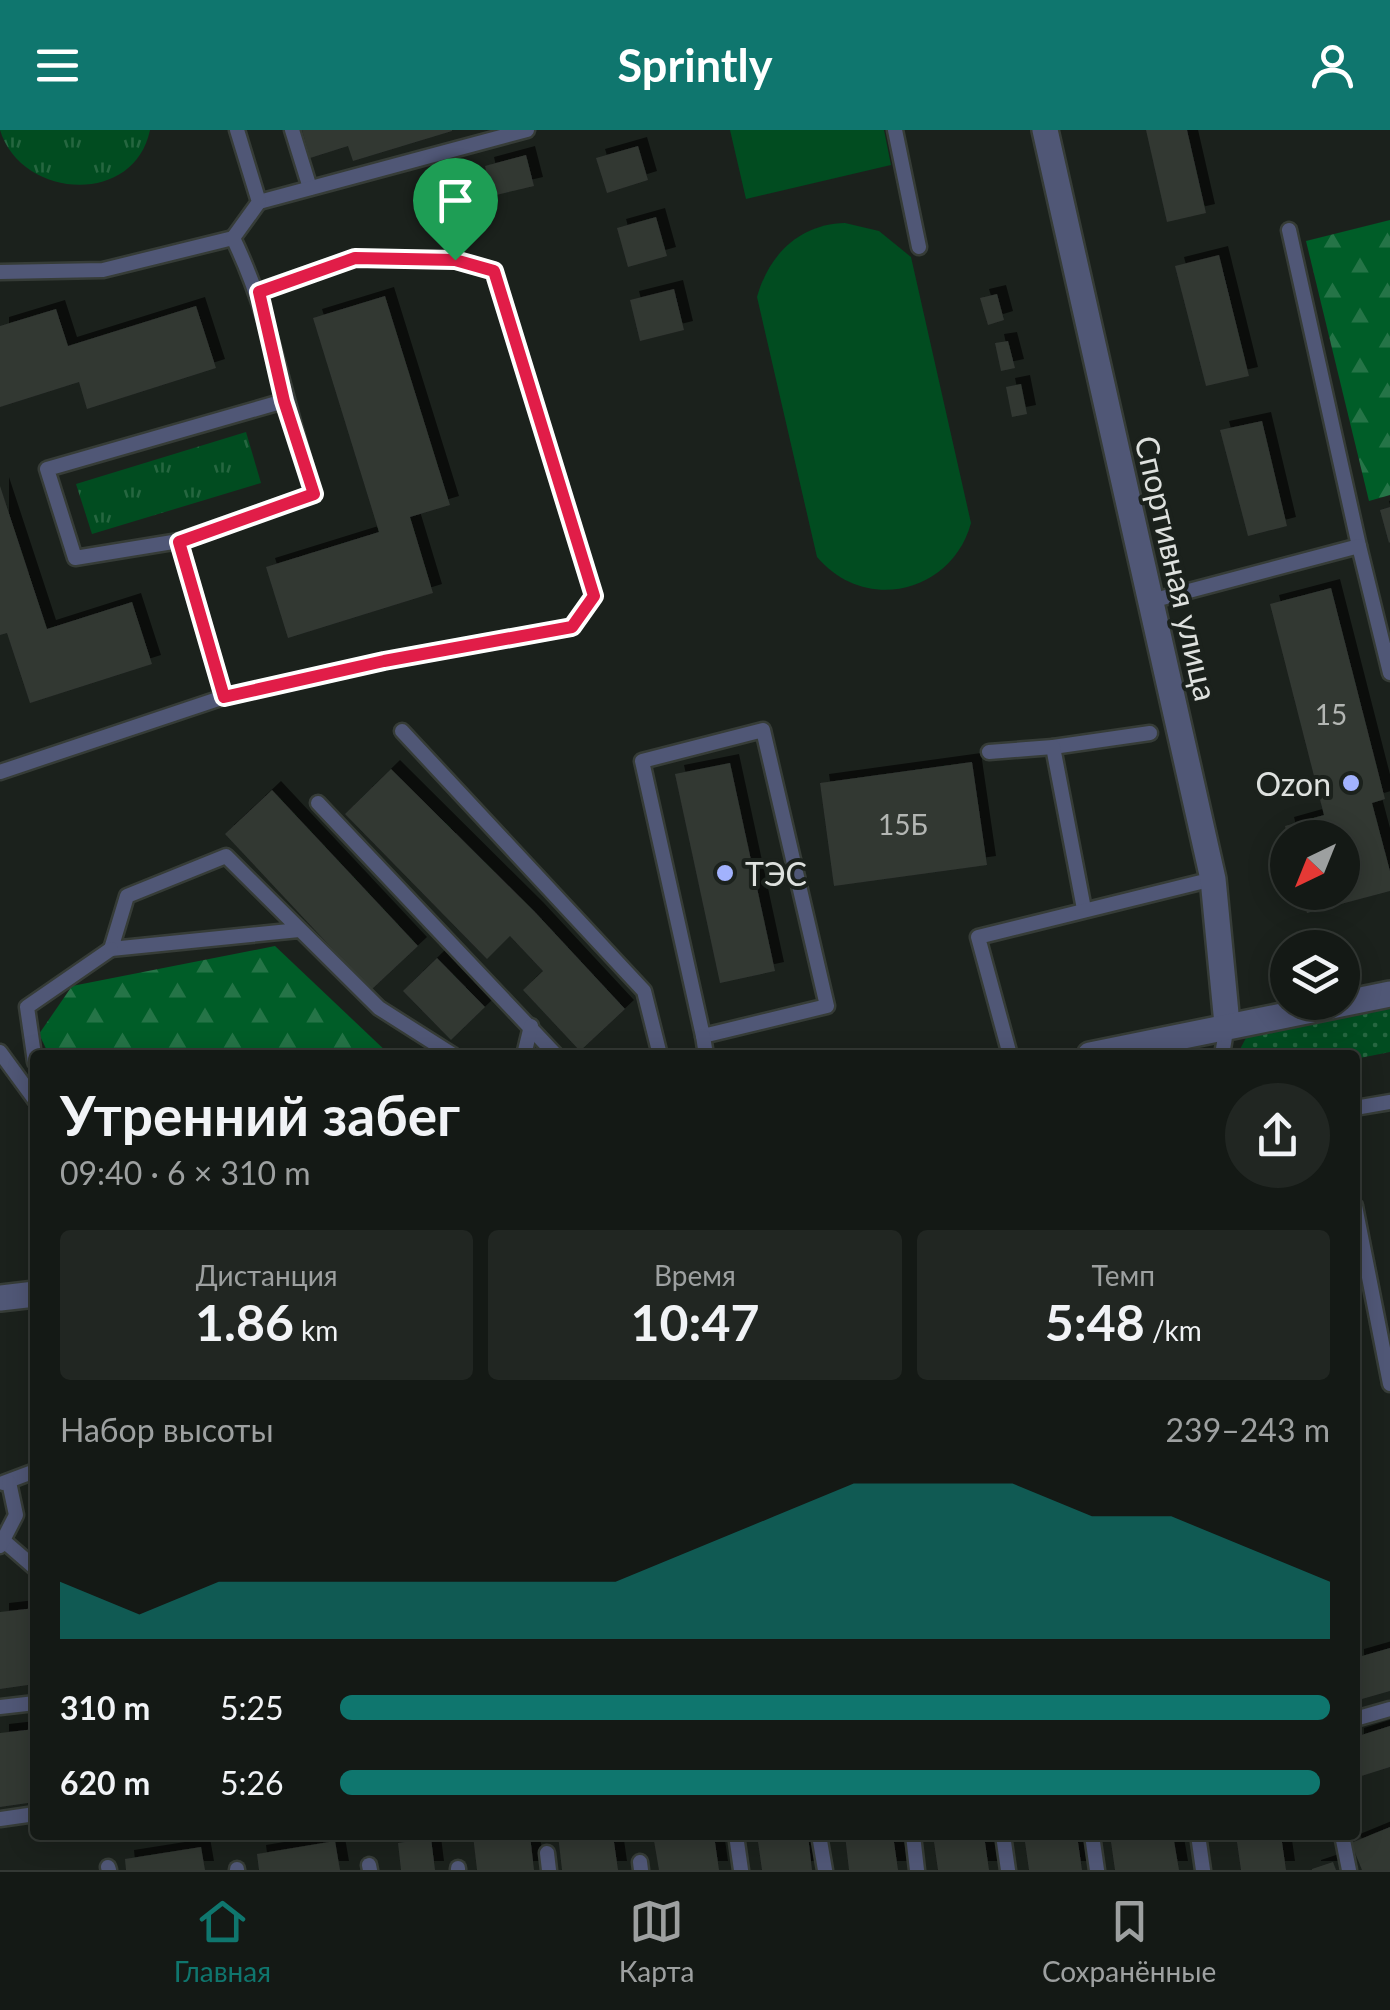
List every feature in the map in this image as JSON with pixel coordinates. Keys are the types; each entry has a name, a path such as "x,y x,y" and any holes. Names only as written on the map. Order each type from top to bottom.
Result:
{"street":[{"name":"Спортивная улица","path":"1045,130 1213,879 1227,1024"},
{"path":"1112,1050 1390,994"},
{"path":"0,1298 30,1295"}],"lane":[{"path":"236,130 259,202"},
{"path":"292,130 310,188"},
{"path":"0,272 103,270 233,238 259,202 526,130"},
{"path":"895,130 919,246"},
{"path":"1289,230 1390,673"},
{"path":"233,238 259,292 284,401 314,494 179,542 75,558 47,469 284,401"},
{"path":"0,772 224,697 384,661 572,627 594,596 494,271 455,260 355,258 259,292"},
{"path":"179,542 224,697"},
{"path":"1150,601 1360,546"},
{"path":"703,1036 827,1006 764,730 642,761 705,1050"},
{"path":"402,731 644,991 659,1050"},
{"path":"989,752 1150,733"},
{"path":"1053,747 1084,909"},
{"path":"318,803 552,1050"},
{"path":"111,949 127,896 226,856 379,1008 445,1050"},
{"path":"1009,1050 978,937 1213,879"},
{"path":"33,1050 26,1006 111,949 299,930"},
{"path":"1223,1050 1227,1024"},
{"path":"525,1050 531,1026"},
{"path":"0,1052 30,1093"},
{"path":"1360,1107 1390,1102"},
{"path":"1360,1231 1390,1384"},
{"path":"30,1473 4,1482 16,1515 2,1544 30,1564"},
{"path":"0,1707 30,1704"},
{"path":"1360,1717 1390,1709"},
{"path":"0,1819 30,1815"},
{"path":"737,1840 741,1870"},
{"path":"821,1840 824,1870"},
{"path":"914,1840 918,1870"},
{"path":"1004,1840 1008,1870"},
{"path":"1093,1840 1097,1870"},
{"path":"1199,1840 1203,1870"},
{"path":"1343,1840 1349,1870"},
{"path":"547,1853 549,1870"}],"green space":[{"path":"0,130 150,130 140,155 123,172 101,182 77,185 52,181 30,170 12,153"},
{"path":"730,130 884,130 891,165 746,199"},
{"path":"1390,220 1390,495 1369,501 1306,241"},
{"path":"845,223 879,231 911,257 971,523 961,547 946,566 927,580 905,588 859,586 837,575 817,557 757,297 769,267 789,244 814,229"},
{"path":"246,432 261,483 92,534 76,484"},
{"path":"275,946 385,1050 47,1050 39,1034 72,986"},
{"path":"1390,1009 1390,1052 1360,1058 1360,1050 1240,1050 1247,1036 1258,1029 1317,1020 1360,1020 1360,1014"}],"building":[{"path":"302,130 452,131 353,161 348,146 310,158"},
{"path":"1146,130 1187,130 1206,213 1167,222"},
{"path":"638,146 648,180 607,193 596,158"},
{"path":"526,155 534,186 492,196 485,166"},
{"path":"656,217 667,256 628,267 617,228"},
{"path":"1219,255 1249,376 1206,386 1175,266"},
{"path":"674,289 684,330 640,341 630,300"},
{"path":"997,294 1004,320 988,325 980,298"},
{"path":"385,296 450,505 410,517 433,593 288,638 266,567 379,532 313,318"},
{"path":"196,306 216,368 87,409 79,382 0,407 0,326 56,309 68,346"},
{"path":"1008,341 1015,368 1001,371 995,343"},
{"path":"1021,384 1027,414 1012,417 1006,387"},
{"path":"1262,421 1287,526 1248,536 1220,430"},
{"path":"0,486 47,629 132,602 152,664 30,703 7,633 0,635"},
{"path":"1390,507 1390,542 1389,543 1380,510"},
{"path":"1331,588 1385,799 1372,803 1390,871 1390,891 1360,899 1360,820 1306,820 1324,815 1270,604"},
{"path":"972,762 987,865 834,886 820,783"},
{"name":"ТЭС","path":"730,763 775,971 720,983 675,774"},
{"path":"391,769 534,911 625,1009 579,1050 523,990 543,971 510,936 487,959 345,814"},
{"path":"272,790 418,946 371,990 225,834"},
{"path":"437,958 485,1007 451,1040 403,991"},
{"path":"30,1609 30,1685 0,1689 0,1612"},
{"path":"1390,1648 1390,1691 1360,1700 1360,1657"},
{"path":"1390,1726 1390,1767 1360,1776 1360,1735"},
{"path":"30,1730 30,1803 0,1807 0,1733"},
{"path":"1390,1827 1390,1870 1362,1870 1351,1843"},
{"path":"431,1840 435,1870 401,1870 398,1843"},
{"path":"474,1840 531,1840 534,1870 477,1870"},
{"path":"559,1840 614,1840 618,1870 562,1870"},
{"path":"654,1840 715,1840 719,1870 659,1870"},
{"path":"758,1840 809,1840 812,1870 762,1870"},
{"path":"846,1840 894,1840 898,1870 849,1870"},
{"path":"934,1840 985,1840 989,1870 938,1870"},
{"path":"1025,1840 1078,1840 1082,1870 1029,1870"},
{"path":"1111,1840 1174,1840 1179,1870 1115,1870"},
{"path":"1237,1840 1282,1840 1286,1870 1241,1870"},
{"path":"335,1841 340,1870 259,1870 257,1854"},
{"path":"201,1847 205,1870 126,1870 125,1859"},
{"path":"1333,1862 1336,1870 1312,1870 1312,1869"}],"place":[{"name":"Ozon","path":"1351,783"},
{"name":"ТЭС","path":"725,873"}],"route":[{"path":"355,258 455,260 494,271 594,596 572,627 384,661 224,697 179,542 314,494 284,401 259,292 355,258"}]}
